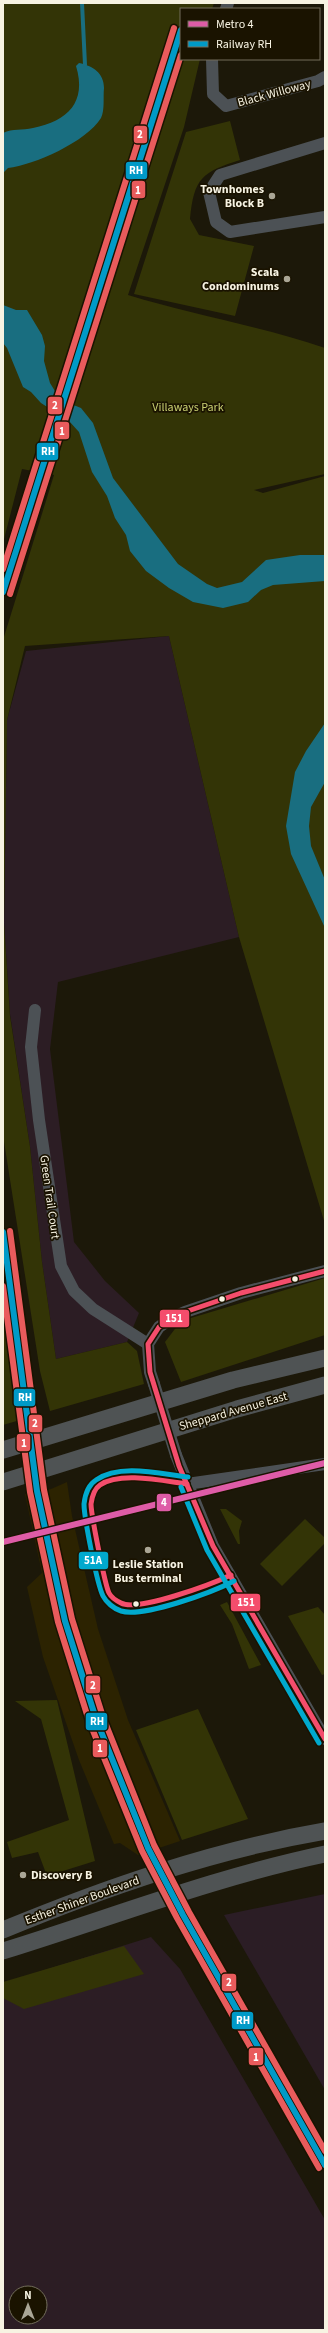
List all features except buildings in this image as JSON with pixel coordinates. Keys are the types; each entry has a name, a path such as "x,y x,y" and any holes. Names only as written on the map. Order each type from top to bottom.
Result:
{"street":[{"name":"Black Willoway","path":"212,60 213,94 226,106 318,81 325,77"},
{"path":"325,143 220,175 209,192 216,222 230,232 325,217"},
{"name":"Green Trail Court","path":"35,1010 32,1054 39,1120 61,1266 74,1291 93,1309 148,1344"},
{"path":"325,1271 240,1293 185,1312 159,1327 148,1344 150,1372 176,1455 213,1546 325,1739"},
{"path":"3,1450 233,1380 325,1358"},
{"name":"Sheppard Avenue East","path":"3,1482 237,1409 325,1385"},
{"path":"187,1484 325,1464"},
{"name":"Esther Shiner Boulevard","path":"3,1930 55,1908 149,1876 283,1838 325,1831"},
{"name":"Esther Shiner Boulevard","path":"3,1951 83,1926 202,1885 283,1863 325,1854"}],"shaded area":[{"path":"169,636 239,937 58,982 50,1049 74,1242 105,1281 139,1313 127,1342 56,1359 42,1262 30,1147 10,1014 4,923 7,720 26,651"},
{"path":"67,1482 72,1516 98,1629 128,1720 180,1841 138,1855 120,1843 114,1844 79,1760 43,1657 27,1587 42,1573 25,1494 51,1489"},
{"path":"325,1894 325,2090 224,1915"},
{"path":"151,1937 180,1969 325,2220 325,2330 3,2330 3,1983"}],"green space":[{"name":"Villaways Park","path":"3,3 214,3 212,8 180,8 180,60 200,60 184,127 128,295 177,309 276,333 325,348 325,474 254,490 263,493 325,476 325,1224 239,937 169,636 25,646 7,720 4,923 10,1016 30,1147 42,1262 56,1359 127,1342 137,1351 144,1384 50,1411 40,1371 3,1135 3,640 54,475 22,469 3,543"},
{"path":"230,121 240,160 227,164 209,173 202,179 194,194 190,219 199,235 254,246 235,316 134,294 186,132"},
{"path":"325,1278 325,1335 181,1382 165,1342 181,1321"},
{"path":"3,1311 20,1420 3,1425"},
{"path":"220,1509 226,1509 242,1521 239,1531 240,1544 238,1544"},
{"path":"305,1519 325,1538 325,1543 282,1586 260,1564"},
{"path":"227,1602 261,1665 249,1669 232,1624 220,1605"},
{"path":"318,1607 325,1615 325,1674 322,1675 288,1616"},
{"path":"57,1700 95,1861 47,1876 38,1852 12,1858 7,1842 69,1820 41,1719 15,1701"},
{"path":"198,1709 248,1819 182,1840 136,1730"},
{"path":"124,1946 144,1974 24,2009 3,1998 3,1982"}],"water":[{"path":"79,63 89,66 97,71 104,83 104,103 101,118 84,136 72,144 45,157 19,166 8,168 3,173 3,133 45,125 65,115 72,108 79,90 79,79 76,66"},
{"path":"3,305 16,310 27,310 42,335 45,346 44,361 50,383 58,396 81,408 93,423 113,478 178,564 207,584 217,588 242,582 266,560 300,555 325,555 325,581 273,585 261,590 248,602 223,608 193,602 169,588 146,571 130,551 126,535 115,518 107,496 92,472 79,432 69,421 41,403 31,392 23,387 7,348 3,343"},
{"path":"325,723 325,782 311,807 309,826 311,846 325,880 325,928 291,854 286,826 295,772 306,751"}],"waterway":[{"path":"82,3 85,65"}],"metro line":[{"name":"4","path":"3,1542 325,1463"}],"rail line":[{"name":"RH","path":"3,592 180,33"},
{"name":"RH","path":"3,1232 37,1491 65,1621 96,1719 148,1848 183,1915 325,2165"}],"transit line":[{"name":"2","path":"3,569 174,28"},
{"name":"1","path":"10,594 180,58"},
{"name":"2","path":"10,1231 44,1490 72,1619 103,1717 154,1845 189,1912 325,2151"},
{"name":"151","path":"325,1271 241,1293 185,1312 159,1327 148,1344 150,1372 179,1466 213,1546 325,1739"},
{"name":"1","path":"3,1286 30,1492 58,1622 89,1721 142,1851 177,1918 319,2168"},
{"name":"51A","path":"188,1477 141,1471 117,1472 96,1480 87,1490 84,1504 88,1536 94,1565 103,1596 110,1605 121,1611 145,1611 178,1603 234,1581"},
{"name":"151","path":"187,1484 155,1479 130,1478 109,1481 100,1485 96,1489 91,1504 109,1593 121,1603 130,1605 143,1604 175,1596 231,1575"},
{"name":"51A","path":"181,1487 207,1550 319,1743"}],"place":[{"name":"Townhomes Block B","path":"272,196"},
{"name":"Scala Condominums","path":"287,279"},
{"name":"Leslie Station Bus terminal","path":"148,1550"},
{"name":"Discovery B","path":"23,1875"}]}
